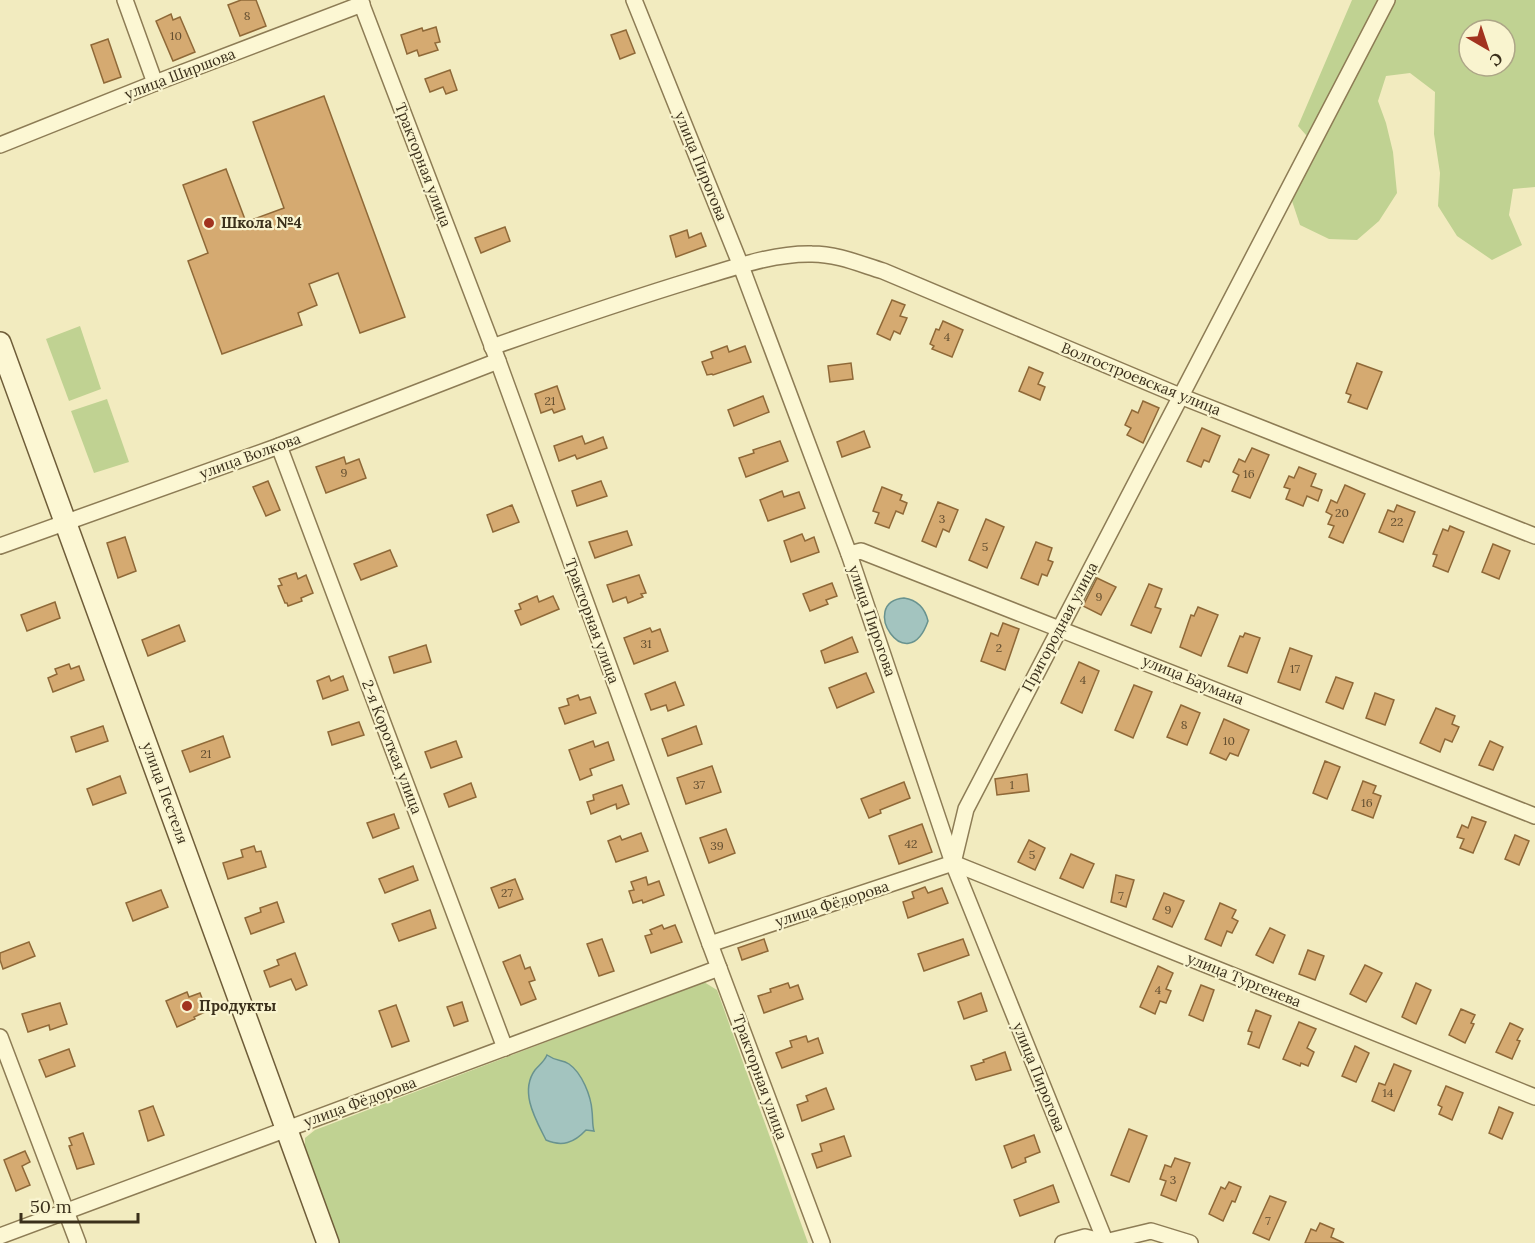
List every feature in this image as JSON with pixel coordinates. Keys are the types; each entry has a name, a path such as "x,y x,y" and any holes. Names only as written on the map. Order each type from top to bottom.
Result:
{"street":[{"path":"124,0 155,82"},
{"name":"улица Пирогова","path":"634,0 741,266 849,554 953,863 1105,1242"},
{"name":"Пригородная улица","path":"953,863 966,808 1387,0"},
{"name":"улица Ширшова","path":"0,145 361,2"},
{"name":"Тракторная улица","path":"361,2 495,354 719,969 822,1243"},
{"name":"Волгостроевская улица","path":"741,266 780,257 812,254 835,257 883,271 1180,396 1535,536"},
{"name":"улица Волкова","path":"0,546 279,446 598,309 741,266"},
{"name":"улица Пестеля","path":"0,343 328,1243"},
{"name":"2-я Короткая улица","path":"279,446 505,1048"},
{"name":"улица Баумана","path":"849,554 861,551 1535,816"},
{"name":"улица Фёдорова","path":"710,944 953,863"},
{"name":"улица Тургенева","path":"953,863 1535,1097"},
{"name":"улица Фёдорова","path":"0,1236 719,969"},
{"path":"0,1037 78,1243"},
{"path":"1063,1243 1085,1237 1105,1242 1151,1231 1190,1243"}],"green space":[{"path":"1352,0 1535,0 1535,187 1513,189 1509,215 1522,245 1492,260 1457,236 1438,206 1440,173 1434,134 1435,92 1410,73 1386,76 1378,101 1393,152 1397,193 1379,221 1357,240 1329,239 1300,225 1291,198 1314,144 1298,126"},
{"path":"80,326 101,389 69,401 46,339"},
{"path":"107,399 129,462 94,473 71,411"},
{"path":"704,982 717,990 808,1243 339,1243 305,1151 305,1138 315,1130"}],"water":[{"path":"904,598 920,605 928,621 919,637 909,643 899,641 890,634 885,623 885,612 891,603"},
{"path":"547,1055 566,1062 574,1068 582,1079 590,1099 594,1131 586,1130 568,1142 557,1143 546,1140 531,1106 530,1079"}],"building":[{"path":"241,0 256,0 266,26 240,36 228,5"},
{"path":"171,14 173,20 180,17 195,52 173,61 156,21"},
{"path":"436,27 440,42 435,43 438,50 419,56 417,50 407,54 401,35 422,28 423,31"},
{"path":"626,30 635,53 620,59 611,35"},
{"path":"108,39 121,77 104,83 91,45"},
{"path":"450,70 457,90 446,94 443,87 430,92 425,79"},
{"path":"324,96 405,317 360,333 338,273 309,284 317,305 298,313 302,325 222,354 188,261 208,253 183,185 226,169 246,222 284,208 253,122"},
{"path":"505,227 510,241 481,253 475,238"},
{"path":"687,230 689,238 701,233 706,246 676,257 670,236"},
{"path":"892,300 905,305 900,316 907,318 900,334 894,331 890,340 877,334"},
{"path":"943,321 963,330 952,357 932,349 934,346 930,344 936,329 939,330"},
{"path":"727,346 729,352 745,346 751,362 707,375 702,362 713,358 711,352"},
{"path":"851,363 853,379 830,382 828,366"},
{"path":"1357,363 1382,372 1367,409 1348,402 1351,395 1346,393"},
{"path":"1029,367 1043,373 1038,384 1045,387 1040,400 1019,391"},
{"path":"557,386 565,409 554,413 552,409 541,413 535,394"},
{"path":"763,396 769,412 734,426 728,410"},
{"path":"1143,401 1159,408 1143,443 1127,435 1131,428 1125,425 1132,410 1138,413"},
{"path":"1202,428 1220,436 1209,462 1204,460 1201,467 1187,461"},
{"path":"864,431 870,447 842,457 837,442"},
{"path":"582,436 585,444 603,437 607,448 577,459 575,455 559,461 554,446"},
{"path":"780,441 788,461 746,477 739,458 754,453 753,450"},
{"path":"1252,448 1269,455 1250,498 1232,491 1239,475 1233,472 1239,459 1245,462"},
{"path":"344,457 346,464 359,459 366,478 326,493 316,467"},
{"path":"1299,467 1316,474 1311,486 1322,490 1318,501 1307,496 1303,506 1286,499 1290,489 1284,487 1289,476 1294,478"},
{"path":"268,481 280,510 266,516 253,487"},
{"path":"601,481 607,496 577,506 572,491"},
{"path":"1345,485 1365,494 1343,543 1329,537 1334,526 1328,524 1332,515 1326,512 1331,500 1337,503"},
{"path":"882,487 902,495 900,500 907,503 903,514 896,511 889,528 875,523 879,513 873,511"},
{"path":"782,491 784,497 799,492 805,508 768,521 760,500"},
{"path":"938,502 958,510 949,532 943,529 936,547 922,541"},
{"path":"512,505 519,522 493,532 487,515"},
{"path":"1397,505 1415,512 1403,542 1379,532 1388,510 1394,512"},
{"path":"986,519 1004,527 987,568 969,560"},
{"path":"1450,526 1464,532 1448,572 1433,566 1437,555 1433,554 1443,529 1448,531"},
{"path":"627,531 632,545 595,558 589,542"},
{"path":"802,534 805,541 814,537 819,552 791,562 784,541"},
{"path":"125,537 136,571 118,578 107,543"},
{"path":"1036,542 1052,548 1048,560 1053,562 1047,576 1042,574 1038,585 1021,578"},
{"path":"1493,544 1510,551 1499,579 1482,572"},
{"path":"390,550 397,566 361,580 354,564"},
{"path":"296,573 298,579 306,575 313,593 301,598 302,601 288,606 278,586 282,585 279,579"},
{"path":"639,575 646,593 641,594 643,597 628,603 626,597 613,602 607,585"},
{"path":"1097,578 1116,587 1101,615 1083,606"},
{"path":"832,583 837,596 826,600 828,604 810,611 803,594"},
{"path":"1149,584 1162,589 1155,607 1161,609 1151,633 1131,625"},
{"path":"537,596 539,602 553,596 559,609 521,625 515,611 521,609 519,604"},
{"path":"55,602 60,618 27,631 21,615"},
{"path":"1198,607 1218,615 1201,656 1180,647 1191,615 1194,616"},
{"path":"1003,623 1019,629 1005,670 981,661 991,633 998,636"},
{"path":"179,625 185,641 148,656 142,640"},
{"path":"650,628 652,632 660,629 668,651 634,664 624,638"},
{"path":"1245,633 1260,638 1247,673 1228,666 1240,636 1243,637"},
{"path":"852,637 858,652 825,663 821,651"},
{"path":"426,645 431,662 394,673 389,657"},
{"path":"1290,648 1312,656 1300,690 1278,682"},
{"path":"1079,662 1099,671 1082,713 1061,703"},
{"path":"69,664 71,669 79,666 84,680 53,692 48,678 57,674 55,669"},
{"path":"866,673 874,692 837,708 829,688"},
{"path":"329,676 331,681 343,676 348,690 323,699 317,681"},
{"path":"1336,677 1353,683 1343,709 1326,702"},
{"path":"675,682 684,705 668,711 666,705 651,710 645,694"},
{"path":"1134,685 1152,692 1133,738 1115,730"},
{"path":"1375,693 1394,700 1385,725 1366,718"},
{"path":"578,695 580,700 590,697 596,713 565,724 559,708 569,705 567,699"},
{"path":"1181,705 1200,713 1187,745 1167,737"},
{"path":"1436,708 1455,716 1452,724 1459,727 1452,742 1445,739 1440,752 1420,743"},
{"path":"1224,719 1249,730 1238,756 1230,753 1226,760 1210,753"},
{"path":"359,722 364,735 332,745 328,732"},
{"path":"103,726 108,741 76,752 71,737"},
{"path":"696,726 702,744 668,756 662,739"},
{"path":"223,736 230,757 190,772 182,751"},
{"path":"456,741 462,757 431,768 425,752"},
{"path":"593,741 595,747 608,742 614,760 590,769 592,775 580,780 569,750"},
{"path":"1490,741 1503,747 1493,770 1479,765"},
{"path":"1325,761 1340,767 1327,799 1313,793"},
{"path":"712,766 721,792 686,804 677,778"},
{"path":"1027,774 1029,791 997,795 995,779"},
{"path":"120,776 126,793 93,805 87,789"},
{"path":"1363,781 1376,786 1373,793 1381,796 1373,818 1352,810"},
{"path":"904,782 910,798 880,810 881,813 869,818 861,799"},
{"path":"471,783 476,797 449,807 444,794"},
{"path":"622,785 629,804 617,809 616,804 591,814 587,802 594,800 593,795"},
{"path":"394,814 399,828 373,838 367,823"},
{"path":"1472,817 1486,822 1473,853 1460,848 1464,839 1457,837 1462,825 1468,828"},
{"path":"922,824 932,852 899,864 889,836"},
{"path":"726,829 735,853 709,863 700,838"},
{"path":"641,833 648,851 616,862 608,841 620,836 622,840"},
{"path":"1515,835 1529,841 1519,865 1505,859"},
{"path":"1029,840 1045,848 1035,870 1018,862"},
{"path":"254,846 256,852 261,851 266,867 228,879 223,863 243,857 241,850"},
{"path":"1071,854 1094,864 1083,888 1060,878"},
{"path":"413,866 418,880 385,893 379,879"},
{"path":"1116,875 1134,880 1126,907 1111,902"},
{"path":"646,877 648,885 659,881 664,895 643,903 642,900 633,903 629,891 634,890 631,882"},
{"path":"515,879 523,899 499,908 491,888"},
{"path":"925,887 928,893 942,888 948,903 908,918 903,902 914,898 912,892"},
{"path":"161,890 168,907 133,921 126,903"},
{"path":"1164,893 1184,901 1172,927 1153,919"},
{"path":"277,902 284,922 251,934 245,918 261,912 260,908"},
{"path":"1220,903 1236,910 1232,918 1238,921 1232,933 1227,931 1221,946 1205,939"},
{"path":"430,910 436,928 399,941 392,924"},
{"path":"662,925 664,929 675,925 682,942 651,953 645,936 652,934 650,930"},
{"path":"1270,928 1285,935 1273,963 1256,955"},
{"path":"602,939 614,971 599,976 587,944"},
{"path":"764,939 768,951 742,960 738,948"},
{"path":"963,939 969,955 924,971 918,954"},
{"path":"29,942 35,956 3,969 0,953"},
{"path":"1308,950 1324,956 1315,980 1299,974"},
{"path":"295,953 307,985 296,990 291,979 270,987 264,971 279,965 277,960"},
{"path":"520,955 525,969 530,967 535,980 529,982 536,999 521,1005 503,962"},
{"path":"1365,965 1382,973 1366,1002 1350,994"},
{"path":"1158,966 1173,973 1166,989 1171,991 1166,1003 1160,1001 1155,1014 1140,1007"},
{"path":"788,983 790,988 798,985 803,999 764,1013 758,996"},
{"path":"1416,983 1431,990 1416,1024 1402,1017"},
{"path":"1201,985 1214,990 1203,1021 1189,1015"},
{"name":"Продукты","path":"187,992 189,997 200,993 207,1011 177,1027 166,1001"},
{"path":"981,993 987,1011 964,1019 958,1002"},
{"path":"462,1002 468,1021 454,1026 447,1007"},
{"path":"60,1003 67,1024 50,1030 49,1025 28,1032 22,1014"},
{"path":"396,1005 409,1041 392,1047 379,1011"},
{"path":"1461,1009 1475,1015 1471,1023 1474,1024 1465,1043 1449,1035"},
{"path":"1256,1010 1271,1016 1259,1048 1248,1044 1252,1032 1248,1031"},
{"path":"1299,1022 1316,1029 1307,1048 1314,1052 1308,1066 1301,1063 1300,1066 1283,1059"},
{"path":"1510,1023 1523,1029 1517,1040 1520,1041 1512,1059 1496,1052"},
{"path":"806,1036 808,1042 818,1038 823,1053 782,1068 776,1053 792,1047 790,1041"},
{"path":"1355,1046 1369,1053 1356,1082 1342,1076"},
{"path":"69,1049 75,1066 46,1077 39,1060"},
{"path":"1005,1052 1011,1070 976,1080 971,1066"},
{"path":"1394,1064 1411,1071 1394,1111 1372,1101 1379,1083 1385,1085"},
{"path":"1446,1086 1463,1093 1452,1120 1439,1114 1442,1107 1438,1105"},
{"path":"826,1088 834,1109 802,1121 797,1105 808,1101 806,1096"},
{"path":"153,1106 164,1135 148,1141 139,1111"},
{"path":"1499,1107 1513,1113 1502,1139 1489,1133"},
{"path":"1129,1129 1147,1136 1129,1182 1111,1175"},
{"path":"83,1133 94,1164 77,1169 69,1146 72,1145 69,1138"},
{"path":"1034,1135 1040,1152 1025,1158 1026,1162 1012,1168 1004,1146"},
{"path":"844,1136 851,1156 817,1168 812,1154 822,1151 820,1144"},
{"path":"25,1151 30,1162 22,1166 30,1185 16,1191 4,1160"},
{"path":"1175,1158 1190,1163 1176,1201 1161,1195 1166,1181 1160,1179 1165,1165 1171,1167"},
{"path":"1229,1182 1241,1187 1223,1221 1209,1214 1221,1187 1225,1189"},
{"path":"1053,1185 1059,1202 1020,1216 1014,1200"},
{"path":"1270,1196 1286,1202 1269,1240 1253,1233"},
{"path":"1320,1223 1334,1229 1331,1237 1344,1243 1305,1243 1311,1229 1316,1231"}],"place":[{"name":"Школа №4","path":"209,223"},
{"name":"Продукты","path":"187,1006"}]}
